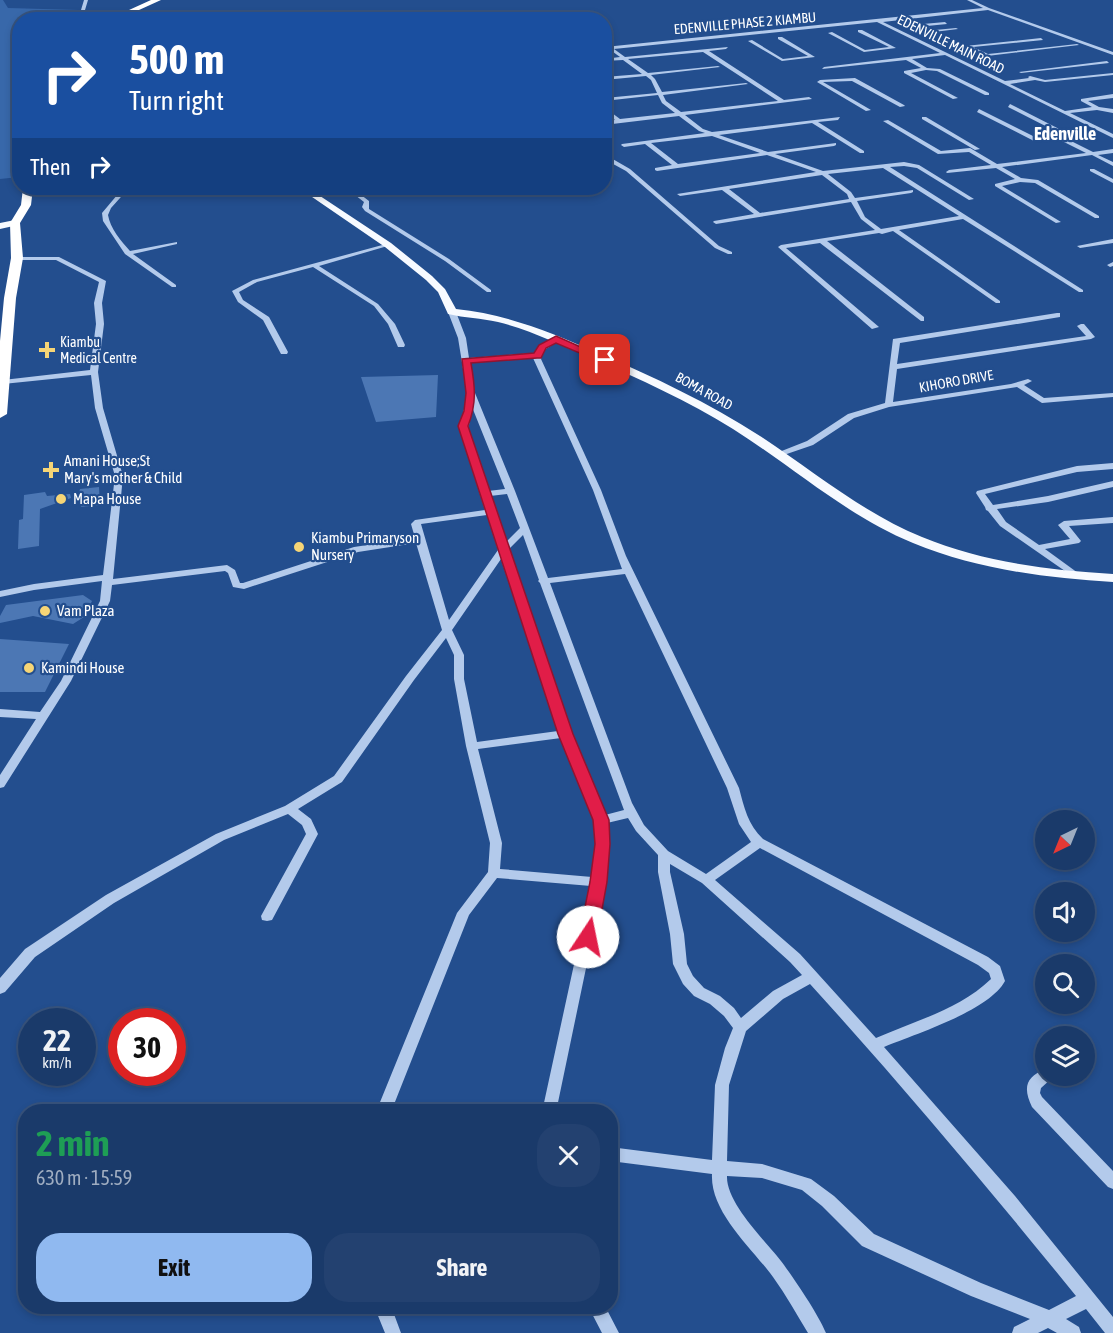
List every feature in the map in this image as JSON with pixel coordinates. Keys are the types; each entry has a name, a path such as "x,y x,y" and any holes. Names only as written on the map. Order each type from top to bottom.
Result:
{"highway":[{"path":"129,12 157,0"},
{"path":"0,414 4,334 17,258 15,223 26,205 27,195"}],"main road":[{"path":"313,195 388,245 442,291 452,312"},
{"path":"0,226 15,223"},
{"name":"BOMA ROAD","path":"452,312 495,317 556,339 679,393 718,414 854,507 918,540 975,558 1032,570 1113,578"}],"street":[{"path":"969,0 1104,51 1113,52"},
{"name":"EDENVILLE MAIN ROAD","path":"878,21 988,9"},
{"name":"EDENVILLE MAIN ROAD","path":"878,21 1113,136"},
{"name":"EDENVILLE PHASE 2 KIAMBU","path":"612,48 878,21"},
{"path":"945,23 920,26 938,31 956,29"},
{"path":"860,31 894,48 890,50"},
{"path":"900,32 910,31"},
{"path":"830,33 864,51 890,50 926,69"},
{"path":"750,41 782,60 813,57 780,38"},
{"path":"1041,39 967,46 987,55 1077,45"},
{"path":"612,59 726,48"},
{"path":"612,50 653,79 664,102 701,130 823,173 849,193 863,218 882,232"},
{"path":"704,50 783,102"},
{"path":"969,54 979,53"},
{"path":"824,68 906,58 959,55"},
{"path":"806,59 842,79"},
{"path":"1107,62 1020,72 1045,81 1113,74"},
{"path":"612,78 718,67"},
{"path":"955,98 906,72 938,70 987,94"},
{"path":"868,110 819,82 853,79 902,106"},
{"path":"1005,83 1035,79"},
{"path":"612,99 746,84"},
{"path":"1097,108 1083,100 1113,96"},
{"path":"612,122 809,99"},
{"path":"979,111 1036,140 1069,136 1010,106"},
{"path":"1066,112 1097,108 1113,111"},
{"path":"612,115 619,121"},
{"path":"624,145 838,118"},
{"path":"886,121 940,153 977,149 924,118"},
{"path":"813,121 862,152"},
{"path":"1061,138 1113,165"},
{"path":"646,142 677,166"},
{"path":"657,169 834,144"},
{"path":"970,150 1020,180"},
{"path":"949,172 1113,151"},
{"path":"612,161 628,170 717,247 730,253"},
{"path":"680,194 823,173 904,164 918,167 971,199"},
{"path":"1113,165 1092,170 1113,181"},
{"path":"884,166 1081,291"},
{"path":"1058,222 996,184 1020,180 1036,181 1097,217"},
{"path":"724,188 759,215"},
{"path":"716,222 911,191"},
{"path":"120,195 105,212 104,217 114,236 141,266 174,286"},
{"path":"361,195 367,202 365,206 367,210 447,260 489,291"},
{"path":"875,327 781,247 964,217"},
{"path":"893,228 998,302"},
{"path":"822,241 921,319"},
{"path":"1080,246 1113,241"},
{"path":"127,252 150,250 175,243"},
{"path":"284,352 266,319 240,301 235,291 255,281 388,245"},
{"path":"0,784 41,716 66,681 105,602 119,476 99,408 94,372 100,324 98,303 103,281 57,258 17,258"},
{"path":"314,265 376,305 391,324 401,345"},
{"path":"452,312 462,338 471,393 511,491 632,813 640,828 664,854 706,880 795,958 812,976 1010,1201 1113,1330"},
{"path":"888,405 894,344 897,341 1058,315"},
{"path":"893,367 1091,337 1081,326"},
{"path":"537,356 542,347 556,339"},
{"path":"466,361 537,356"},
{"path":"537,356 597,490 628,571 733,788 742,820 750,834 759,842 983,961 995,970 998,981 989,991 967,1005 874,1045"},
{"path":"3,382 94,372"},
{"name":"KIHORO DRIVE","path":"778,454 810,442 851,417 888,405 1028,381"},
{"path":"1018,384 1042,402 1113,395"},
{"path":"471,393 464,431 565,734 601,820 603,844 598,882 551,1104"},
{"path":"1075,576 1003,524 982,498 982,492 1033,482 1077,469 1113,466"},
{"path":"989,508 1048,499 1113,484"},
{"path":"484,494 511,491"},
{"path":"386,1104 463,913 494,873 496,843 472,746 459,679 459,655 447,630 416,525 421,521 490,512"},
{"path":"1038,548 1076,541 1063,525 1067,523 1113,520"},
{"path":"0,988 30,953 119,894 220,837 289,809 338,779 503,550 525,528"},
{"path":"0,594 34,586 227,568 232,572 236,585 244,586 357,549 420,540"},
{"path":"543,581 628,571"},
{"path":"0,713 41,716"},
{"path":"472,746 565,734"},
{"path":"267,916 312,834 311,827 303,818 289,809"},
{"path":"601,820 632,813"},
{"path":"706,880 759,842"},
{"path":"664,854 664,872 681,964 688,980 699,992 715,1000 729,1012 740,1027"},
{"path":"494,873 598,882"},
{"path":"812,976 778,995 740,1027 723,1085 719,1183 728,1207 779,1272 818,1333"},
{"path":"1035,1084 1033,1093 1037,1102 1113,1182"},
{"path":"618,1155 762,1171 806,1184 828,1201 868,1240 977,1290 1048,1318 1073,1333"},
{"path":"1020,1333 1088,1299"},
{"path":"385,1314 393,1333"},
{"path":"600,1314 611,1333"}],"shaded area":[{"path":"0,0 3,0 8,8 79,10 78,12 12,12 12,178 0,179"}],"building":[{"path":"438,375 436,417 376,422 361,377"},
{"path":"99,487 100,505 81,507 80,489"},
{"path":"45,492 47,496 70,494 71,498 40,509 39,546 18,549 19,520 23,519 24,495"},
{"name":"Vam Plaza","path":"83,595 92,601 84,617 73,624 33,616 0,623 0,616 6,605"},
{"name":"Kamindi House","path":"0,639 69,644 45,692 0,692"}],"place":[{"name":"Kiambu Medical Centre","path":"47,350"},
{"name":"Amani House;St Mary's mother & Child","path":"51,470"},
{"name":"Mapa House","path":"61,499"},
{"name":"Kiambu Primaryson Nursery","path":"299,547"},
{"name":"Vam Plaza","path":"45,611"},
{"name":"Kamindi House","path":"29,668"}],"district":[{"name":"Edenville","path":"1065,134"}],"route":[{"path":"588,937 603,844 601,820 565,734 463,426 469,411 471,393 466,361 537,356 542,347 556,339 605,360"}]}
